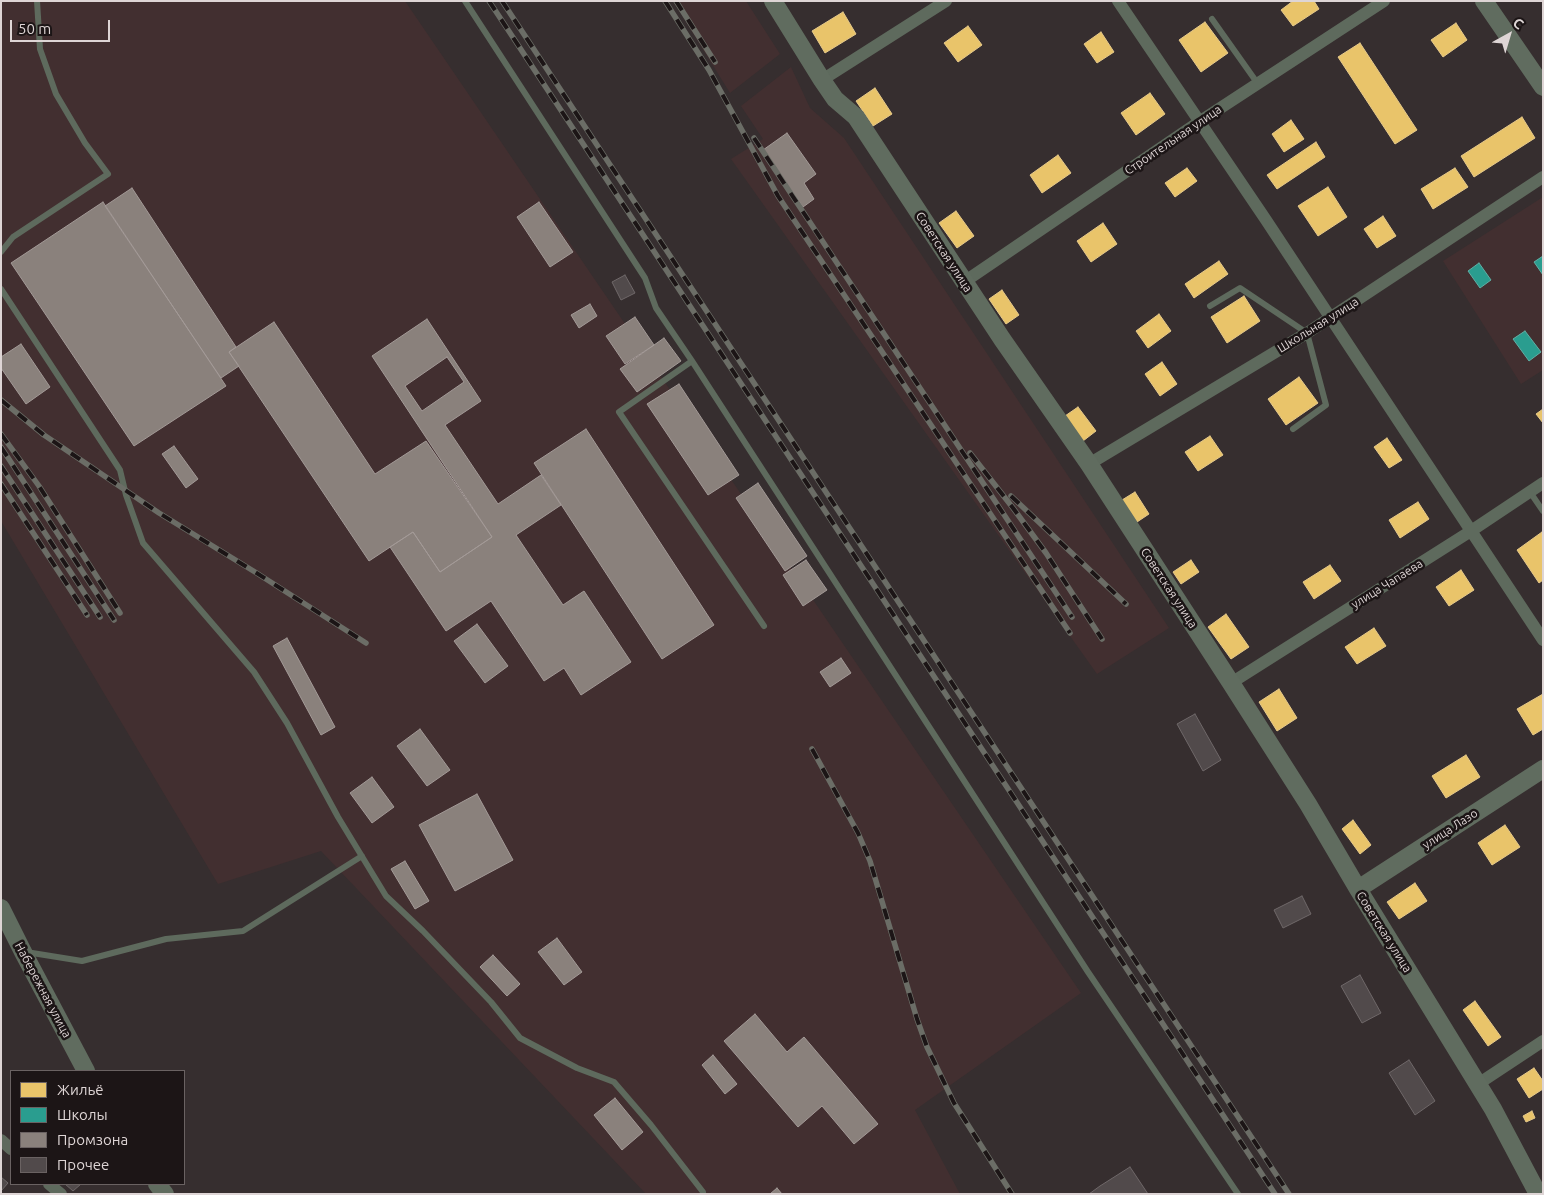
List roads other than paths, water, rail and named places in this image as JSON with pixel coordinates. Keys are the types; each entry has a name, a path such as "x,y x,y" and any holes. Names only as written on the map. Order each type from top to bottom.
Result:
{"street":[{"name":"Советская улица","path":"773,1 822,80 835,99 856,117 1002,339 1089,464 1308,804 1493,1109 1538,1194"},
{"path":"822,80 946,1"},
{"path":"1118,1 1543,640"},
{"name":"Строительная улица","path":"964,282 1199,122 1384,1"},
{"path":"1484,1 1543,88"},
{"name":"Школьная улица","path":"1089,464 1307,333 1543,177"},
{"name":"улица Чапаева","path":"1230,683 1471,531 1543,483"},
{"name":"улица Лазо","path":"1358,889 1543,769"},
{"name":"Набережная улица","path":"1,908 85,1070"},
{"path":"1478,1084 1543,1041"},
{"path":"1,1140 10,1149"},
{"path":"50,1185 61,1194"}],"lane":[{"path":"1,252 13,237 108,174 85,143 56,94 40,49 37,1"},
{"path":"465,1 645,278 656,308 1088,972 1238,1194"},
{"path":"1212,19 1258,84"},
{"path":"1210,306 1240,288 1307,333 1326,405 1293,429"},
{"path":"1,289 120,470 126,495 143,543 254,672 287,723 338,817 386,896 423,931 490,1002 520,1038 577,1068 614,1082 663,1140 703,1194"},
{"path":"692,361 619,412 764,626"},
{"path":"1530,492 1543,511"},
{"path":"23,952 82,961 166,939 243,931 362,856"}],"railway":[{"path":"489,1 1275,1194"},
{"path":"502,1 1289,1194"},
{"path":"665,1 709,70 778,196 1070,633"},
{"path":"676,1 715,62"},
{"path":"754,138 1072,617"},
{"path":"1,400 44,435 159,513 366,643"},
{"path":"1,434 39,486 120,613"},
{"path":"1,447 114,620"},
{"path":"970,453 1046,553 1102,639"},
{"path":"1,466 100,617"},
{"path":"1,484 87,615"},
{"path":"1011,496 1126,604"},
{"path":"812,749 858,833 870,861 927,1047 954,1103 1012,1194"}]}
